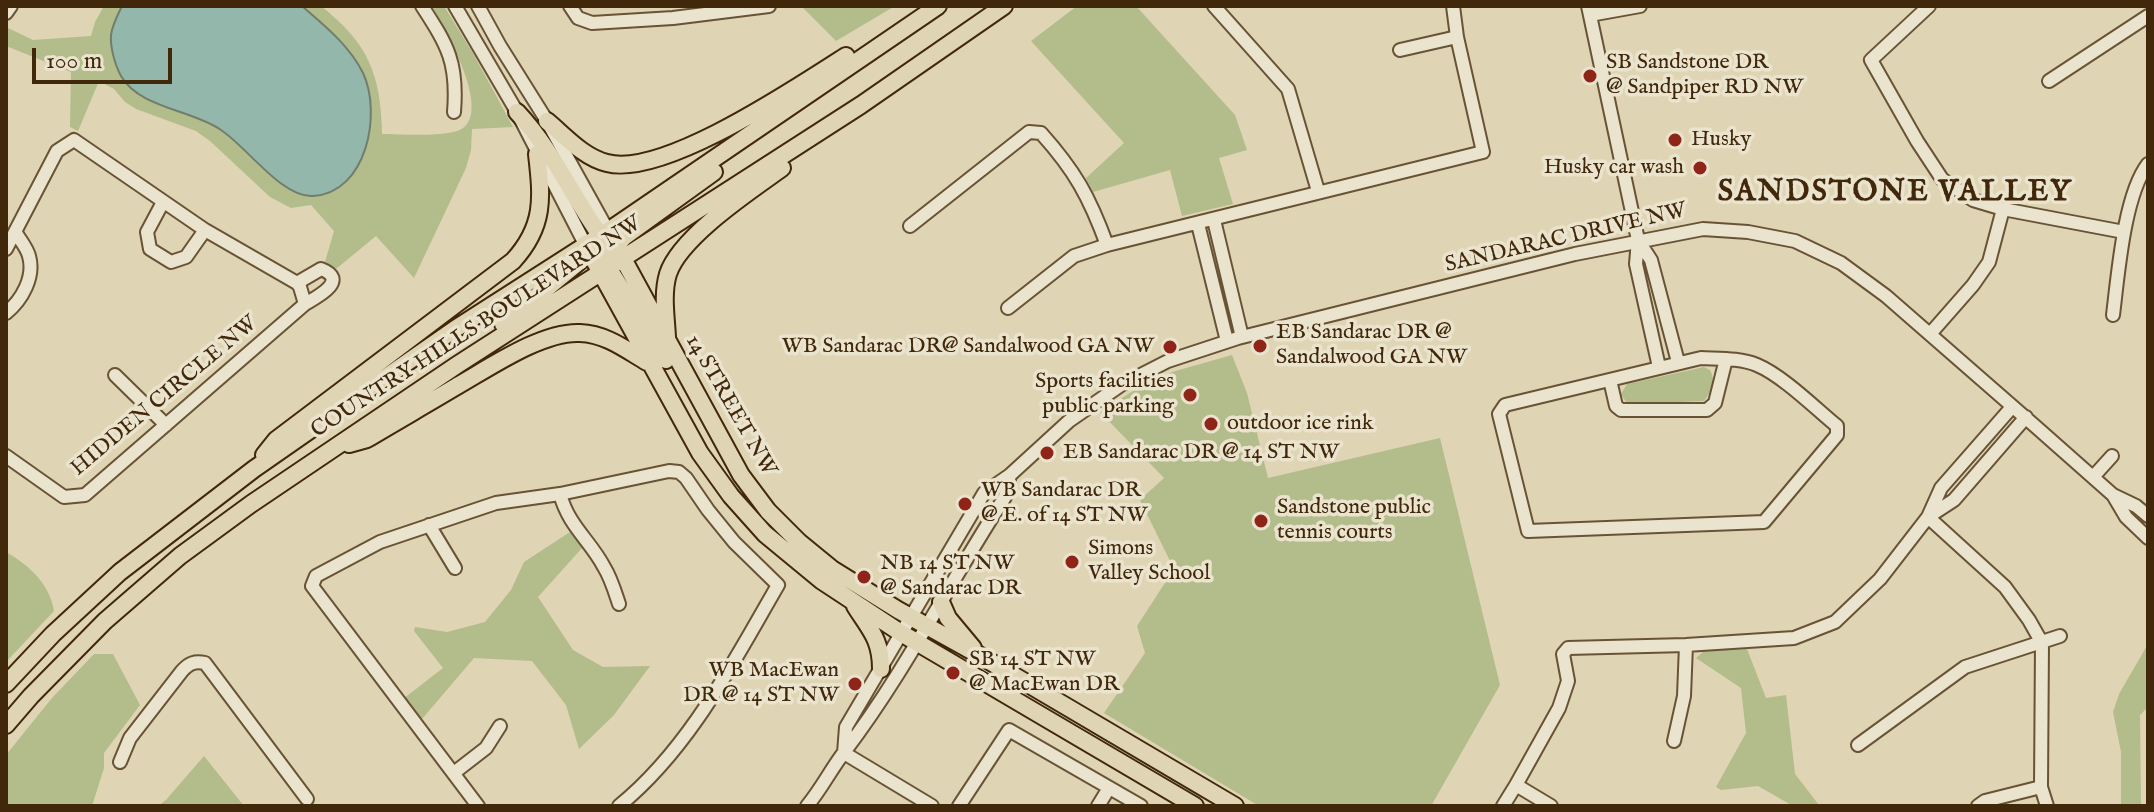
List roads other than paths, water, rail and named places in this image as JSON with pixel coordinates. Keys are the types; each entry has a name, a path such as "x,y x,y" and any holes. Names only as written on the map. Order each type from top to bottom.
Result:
{"main road":[{"path":"547,121 588,155 604,163 630,165 658,159 682,151 794,89 925,6"},
{"name":"COUNTRY HILLS BOULEVARD NW","path":"6,725 105,621 180,556 457,365 603,251 938,6"},
{"path":"603,251 950,6"},
{"name":"COUNTRY HILLS BOULEVARD NW","path":"6,684 53,634 120,572 254,469 455,329 603,251 861,105 1004,6"},
{"path":"667,341 665,299 668,275 674,261 689,242 770,176 846,122 861,105"},
{"path":"517,112 536,132 701,421 741,475"},
{"path":"254,469 276,440 481,286 523,250 536,224 541,202 537,154"},
{"name":"14 STREET NW","path":"603,251 667,341 741,475 768,511 821,560 911,617 1235,806"},
{"name":"14 STREET NW","path":"603,251 648,362 700,453 731,496 765,534 822,581 901,633 1195,806"},
{"path":"335,447 367,439 530,345 557,336 579,333 612,340 648,362"},
{"path":"849,598 877,640 881,669"},
{"path":"941,602 948,618 979,655"}],"street":[{"path":"6,13 11,6"},
{"path":"422,6 450,53 457,86 454,112"},
{"name":"14 STREET NW","path":"455,6 517,112 537,154 603,251"},
{"name":"14 STREET NW","path":"478,6 547,121 603,251"},
{"path":"570,6 578,18 592,23 673,18 769,6"},
{"path":"1214,6 1288,89 1318,191"},
{"path":"1008,308 1074,256 1107,245 1483,152 1453,6"},
{"path":"1640,6 1589,11 1638,240 1636,264 1659,367"},
{"path":"1929,6 1871,60 1942,179 1973,200 2003,209 2124,232"},
{"path":"2049,81 2148,16"},
{"path":"1400,50 1457,37"},
{"path":"910,226 1029,132 1041,133 1083,186 1107,245"},
{"path":"6,249 57,151 74,140 205,230 297,283 305,304"},
{"path":"1903,149 1917,141"},
{"path":"2113,315 2124,232 2142,172 2148,164"},
{"path":"163,202 147,232 150,249 171,262 186,257 205,230"},
{"path":"1930,334 1989,262 2003,209"},
{"path":"1214,220 1242,337"},
{"path":"1198,224 1227,341"},
{"name":"SANDARAC DRIVE NW","path":"844,753 846,727 984,493 1010,475 1069,421 1121,385 1168,361 1227,341 1638,240 1703,229 1748,232 1795,241 1841,263 1886,296 2113,495 2136,506 2148,516"},
{"path":"6,313 15,306 26,288 29,272 29,255 16,233"},
{"path":"1638,240 1651,260 1678,362"},
{"name":"HIDDEN CIRCLE NW","path":"6,456 64,497 85,495 305,304 329,288 332,275 321,269 297,283"},
{"path":"1701,358 1756,365 1777,377 1837,426 1837,435 1764,522 1528,531 1499,414 1505,405 1678,362 1701,358"},
{"path":"1610,380 1616,406 1621,410 1707,410 1715,403 1726,359"},
{"path":"115,375 166,425"},
{"path":"1503,806 1559,708 1568,681 1563,654 1568,648 1794,638 1835,622 1880,579 1928,517 1941,488 2012,407"},
{"path":"1928,517 1954,500 2026,417"},
{"path":"2093,477 2112,456"},
{"path":"478,806 312,586 316,576 380,542 496,503 560,494 669,471 679,472 734,542 778,585 687,735 663,765 619,806"},
{"name":"SANDARAC DRIVE NW","path":"844,753 917,643 1005,497 1010,475"},
{"path":"560,494 563,506 579,534 604,566 619,604"},
{"name":"SANDARAC DRIVE NW","path":"2113,495 2126,517 2148,538"},
{"path":"1928,517 2005,587 2042,643 2041,787 2047,806"},
{"path":"429,525 455,568"},
{"path":"1858,745 1965,667 2060,636"},
{"path":"1674,741 1684,696 1686,645"},
{"path":"120,762 130,738 182,671 196,662 205,663 306,804"},
{"path":"455,772 486,748 500,726"},
{"path":"959,806 1009,730 1141,806"},
{"path":"807,806 844,753 932,806"},
{"path":"1516,785 1551,806"},
{"path":"1978,806 1985,801 2041,787"},
{"path":"1098,806 1109,788"}],"water":[{"path":"122,6 302,6 344,45 363,73 369,90 370,129 358,166 346,181 331,191 313,196 301,194 277,180 221,130 140,95 121,76 112,50 112,31"}],"place":[{"name":"SB Sandstone DR @ Sandpiper RD NW","path":"1590,76"},
{"name":"Husky","path":"1675,140"},
{"name":"Husky car wash","path":"1700,168"},
{"name":"EB Sandarac DR @ Sandalwood GA NW","path":"1260,346"},
{"name":"WB Sandarac DR@ Sandalwood GA NW","path":"1170,347"},
{"name":"Sports facilities public parking","path":"1190,395"},
{"name":"outdoor ice rink","path":"1211,424"},
{"name":"EB Sandarac DR @ 14 ST NW","path":"1047,453"},
{"name":"WB Sandarac DR @ E. of 14 ST NW","path":"965,504"},
{"name":"Sandstone public tennis courts","path":"1261,521"},
{"name":"Simons Valley School","path":"1072,562"},
{"name":"NB 14 ST NW @ Sandarac DR","path":"864,577"},
{"name":"SB 14 ST NW @ MacEwan DR","path":"953,673"},
{"name":"WB MacEwan DR @ 14 ST NW","path":"855,684"}],"district":[{"name":"SANDSTONE VALLEY","path":"1895,194"}]}
